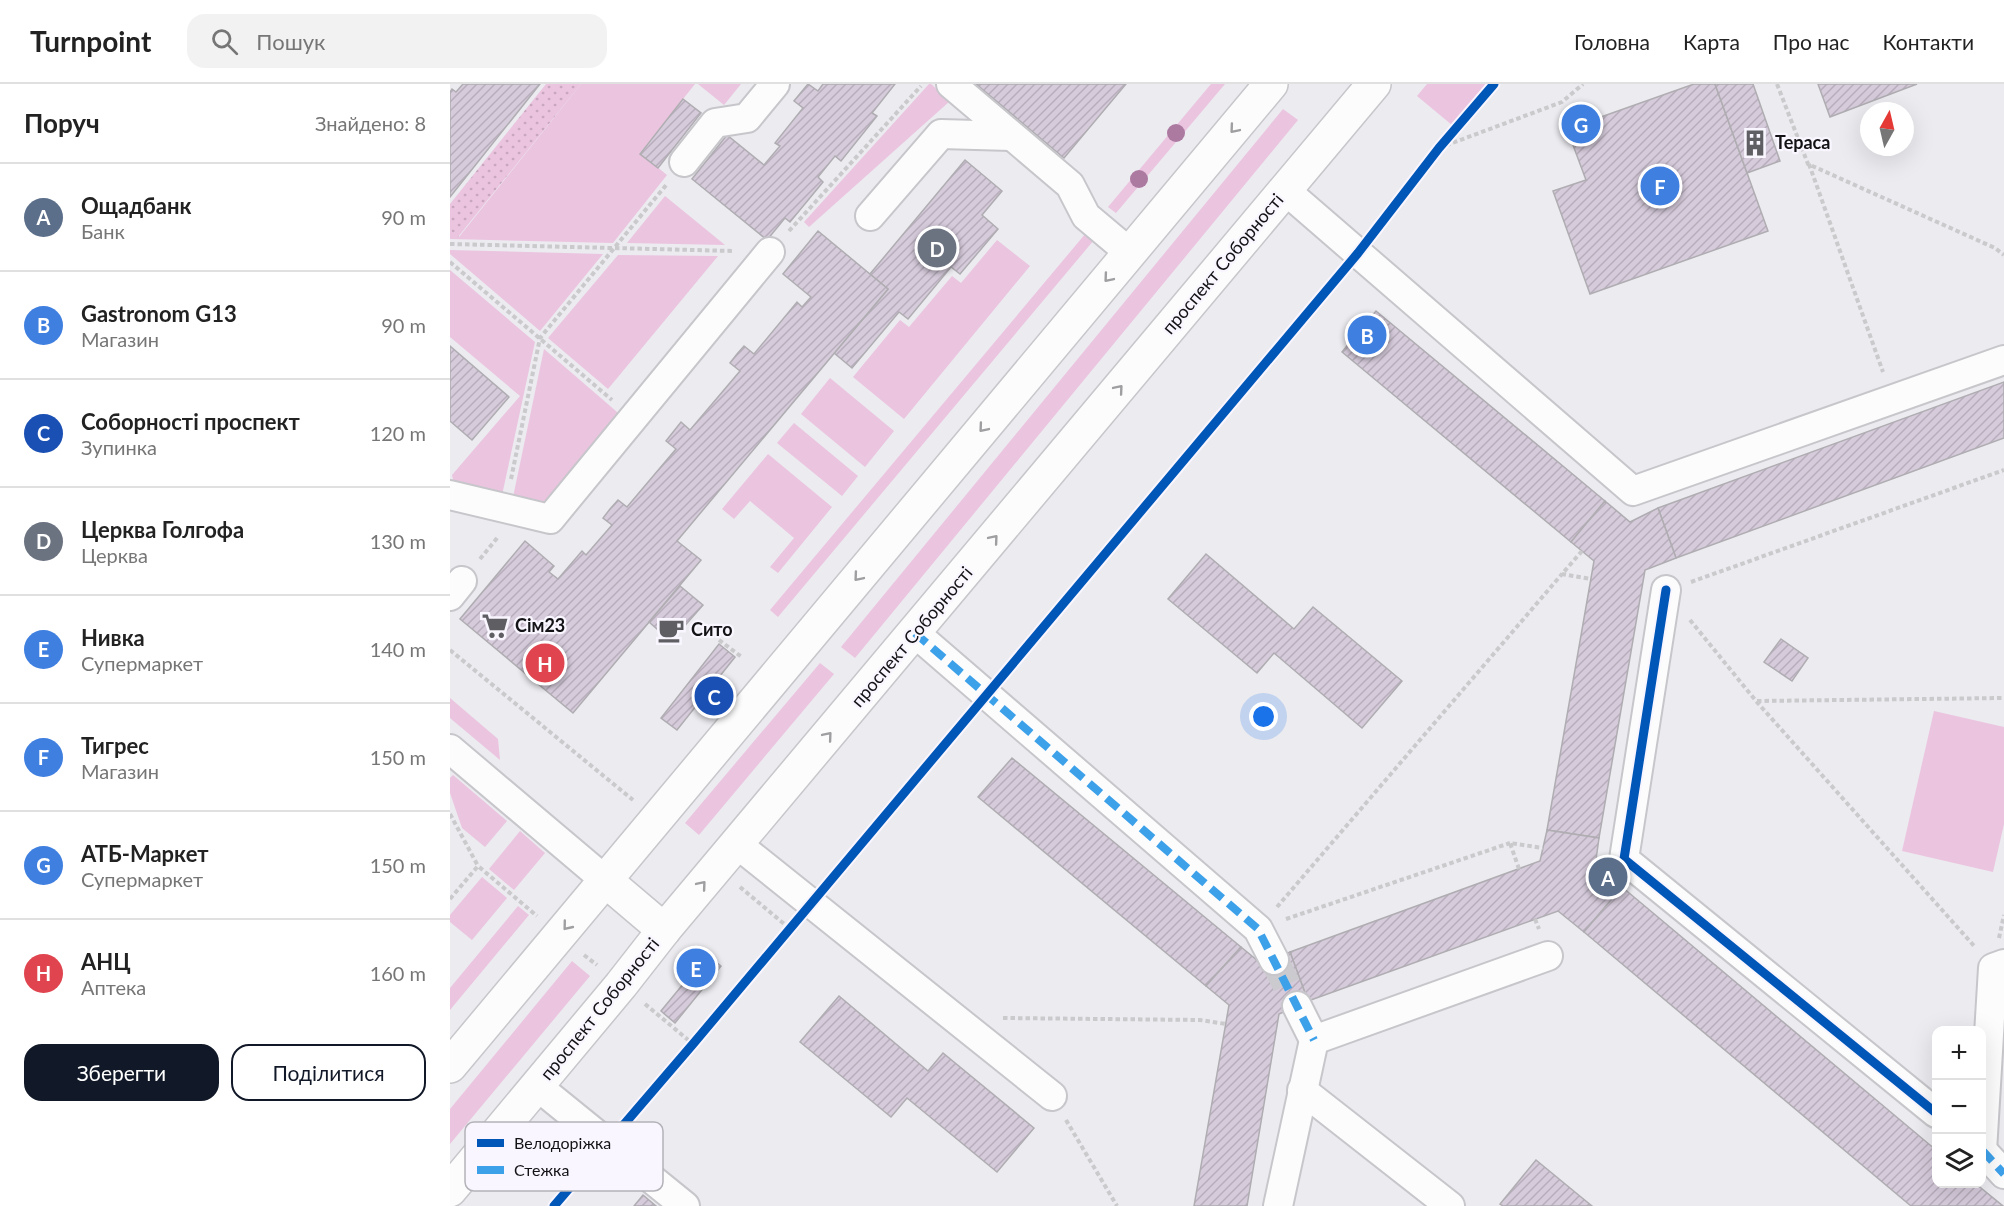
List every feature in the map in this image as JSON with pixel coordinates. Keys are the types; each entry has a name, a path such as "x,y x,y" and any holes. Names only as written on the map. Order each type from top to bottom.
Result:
{"main road":[{"path":"450,1066 1271,84"},
{"name":"проспект Соборності","path":"507,1122 664,930 1374,84"},
{"path":"604,880 664,930"},
{"name":"проспект Соборності","path":"450,1190 465,1172"}],"street":[{"path":"684,162 715,123 747,118 775,84"},
{"path":"951,84 1070,185 1086,216 1130,253"},
{"path":"870,216 941,134 1011,136"},
{"path":"1285,190 1633,491 2004,360"},
{"path":"450,495 550,519 770,252"},
{"path":"1666,590 1624,860 1932,1110"},
{"path":"915,633 1258,929 1274,960"},
{"path":"450,749 604,880"},
{"path":"726,856 1052,1096"},
{"path":"1314,1040 1548,956"},
{"path":"1983,1134 1998,966"},
{"path":"1278,1206 1314,1040 1297,1006"},
{"path":"537,1086 582,1122"},
{"path":"1302,1090 1450,1206"},
{"path":"1986,1154 2004,1174"},
{"path":"663,1187 686,1206"}],"path":[{"path":"450,244 770,252 923,84"},
{"path":"1439,148 1562,102 1583,84"},
{"path":"1777,84 1892,399"},
{"path":"456,588 511,511 540,339 684,162"},
{"path":"1808,164 1995,248 2004,255"},
{"path":"450,262 634,418"},
{"path":"1998,966 1756,701 1666,590 2004,471"},
{"path":"1258,929 1582,551"},
{"path":"1562,574 1591,579"},
{"path":"719,640 743,658"},
{"path":"450,650 608,780"},
{"path":"1756,701 2004,698"},
{"path":"450,814 478,866 515,897"},
{"path":"1258,929 1510,843 1543,848"},
{"path":"1510,843 1519,869"},
{"path":"726,856 789,928"},
{"path":"450,899 478,866"},
{"path":"1998,966 2004,915"},
{"path":"1001,1018 1200,1020 1226,1024"},
{"path":"1052,1096 1118,1206"}],"shaded area":[{"path":"546,84 581,84 458,237 450,230 450,204"},
{"path":"581,84 695,84 640,153 667,175 613,243 450,239 450,230 459,237"},
{"path":"698,84 741,84 724,105"},
{"path":"929,84 950,101 809,227 804,222"},
{"path":"1211,84 1225,84 1116,213 1108,207"},
{"path":"1427,84 1486,84 1452,125 1417,96"},
{"path":"1283,109 1298,120 855,658 841,647"},
{"path":"665,196 725,245 627,243"},
{"path":"1086,233 1094,240 778,617 770,610"},
{"path":"997,240 1030,266 904,419 853,377 900,320 909,327 952,276 961,283"},
{"path":"450,250 603,254 540,331 450,254"},
{"path":"618,255 718,256 608,389 548,338"},
{"path":"450,270 535,342 501,500 455,489 452,475 520,396 450,337"},
{"path":"544,349 624,418 554,502 535,507 512,502"},
{"path":"830,378 894,431 865,467 801,414"},
{"path":"794,423 858,476 842,496 777,443"},
{"path":"768,454 832,507 778,573 770,567 794,538 750,501 734,519 722,509"},
{"path":"820,663 834,674 699,835 685,823"},
{"path":"450,698 498,739 500,760 450,718"},
{"path":"1934,711 2004,727 2004,824 1993,872 1902,851"},
{"path":"453,775 507,821 485,847 462,828 450,793 450,778"},
{"path":"520,831 545,853 514,890 489,869"},
{"path":"482,877 507,898 472,940 450,922 450,915"},
{"path":"518,906 529,915 450,1010 450,988"},
{"path":"572,961 590,976 468,1122 465,1122 465,1126 450,1144 450,1109"}],"building":[{"path":"463,84 540,84 450,197 450,92 452,89 456,92"},
{"path":"808,84 818,91 823,84 895,84 872,113 877,116 841,161 835,156 818,177 823,182 790,222 785,218 767,240 692,179 727,135 764,165 780,146 775,143 803,108 794,101"},
{"path":"976,84 1126,84 1064,158"},
{"path":"1694,84 1715,84 1768,231 1590,294 1553,191 1586,180 1567,129"},
{"name":"Тераса","path":"1715,84 1753,84 1780,161 1747,173"},
{"path":"1818,84 1917,84 1870,102 1860,102 1860,106 1830,117"},
{"path":"683,99 701,113 658,168 640,154"},
{"path":"965,160 1002,191 982,215 998,229 960,274 951,267 908,319 899,312 852,368 834,353 888,289 870,274"},
{"path":"818,231 888,289 677,541 701,560 573,713 460,619 525,541 554,566 549,572 558,579 582,551 586,555 612,525 603,518 610,509 618,500 627,507 676,449 666,441 681,422 690,430 740,371 730,363 737,354 744,346 754,354 797,302 802,307 811,297 783,274"},
{"path":"1376,311 1605,501 1571,542 1342,352"},
{"path":"450,346 509,397 472,440 450,421"},
{"path":"2004,382 2004,438 1676,558 1658,508"},
{"path":"1605,501 1630,522 1658,508 1676,558 1645,570 1599,838 1547,830 1594,561 1571,542"},
{"path":"1206,554 1294,629 1313,607 1402,681 1362,728 1274,653 1257,673 1168,599"},
{"path":"680,586 703,605 682,629 677,624 666,637 649,622"},
{"path":"1781,639 1808,658 1792,681 1764,662"},
{"path":"719,644 735,657 677,730 661,718"},
{"path":"1012,758 1241,947 1206,986 978,797"},
{"path":"1547,830 1599,838 1595,867 1622,887 1584,932 1558,911 1308,1001 1290,952 1540,861"},
{"path":"1622,887 1932,1147 1932,1188 1981,1188 2003,1206 1911,1206 1584,932"},
{"path":"1241,947 1263,965 1290,952 1308,1001 1279,1014 1247,1206 1194,1206 1229,1005 1206,986"},
{"path":"707,955 721,966 675,1023 661,1011"},
{"path":"839,996 928,1071 943,1053 1034,1128 997,1172 907,1098 891,1117 800,1042"},
{"path":"1536,1160 1592,1206 1503,1206 1500,1204"},
{"path":"643,1195 656,1206 634,1206"}],"tunnel":[{"path":"1274,960 1297,1006"}],"marked path":[{"path":"915,633 1258,929 1314,1040"},
{"path":"1986,1154 2004,1174"}],"cycle path":[{"path":"626,1122 1358,253 1439,148 1494,84"},
{"path":"1666,590 1624,859 1932,1110"},
{"path":"554,1206 567,1191"}],"place":[{"name":"АТБ-Маркет","path":"1581,124"},
{"name":"Тераса","path":"1755,143"},
{"name":"Тигрес","path":"1660,186"},
{"name":"Церква Голгофа","path":"937,248"},
{"name":"Gastronom G13","path":"1367,335"},
{"name":"Сім23","path":"495,626"},
{"name":"Сито","path":"671,630"},
{"name":"АНЦ","path":"545,663"},
{"name":"Соборності проспект","path":"714,696"},
{"name":"Ощадбанк","path":"1608,877"},
{"name":"Нивка","path":"696,968"}]}
